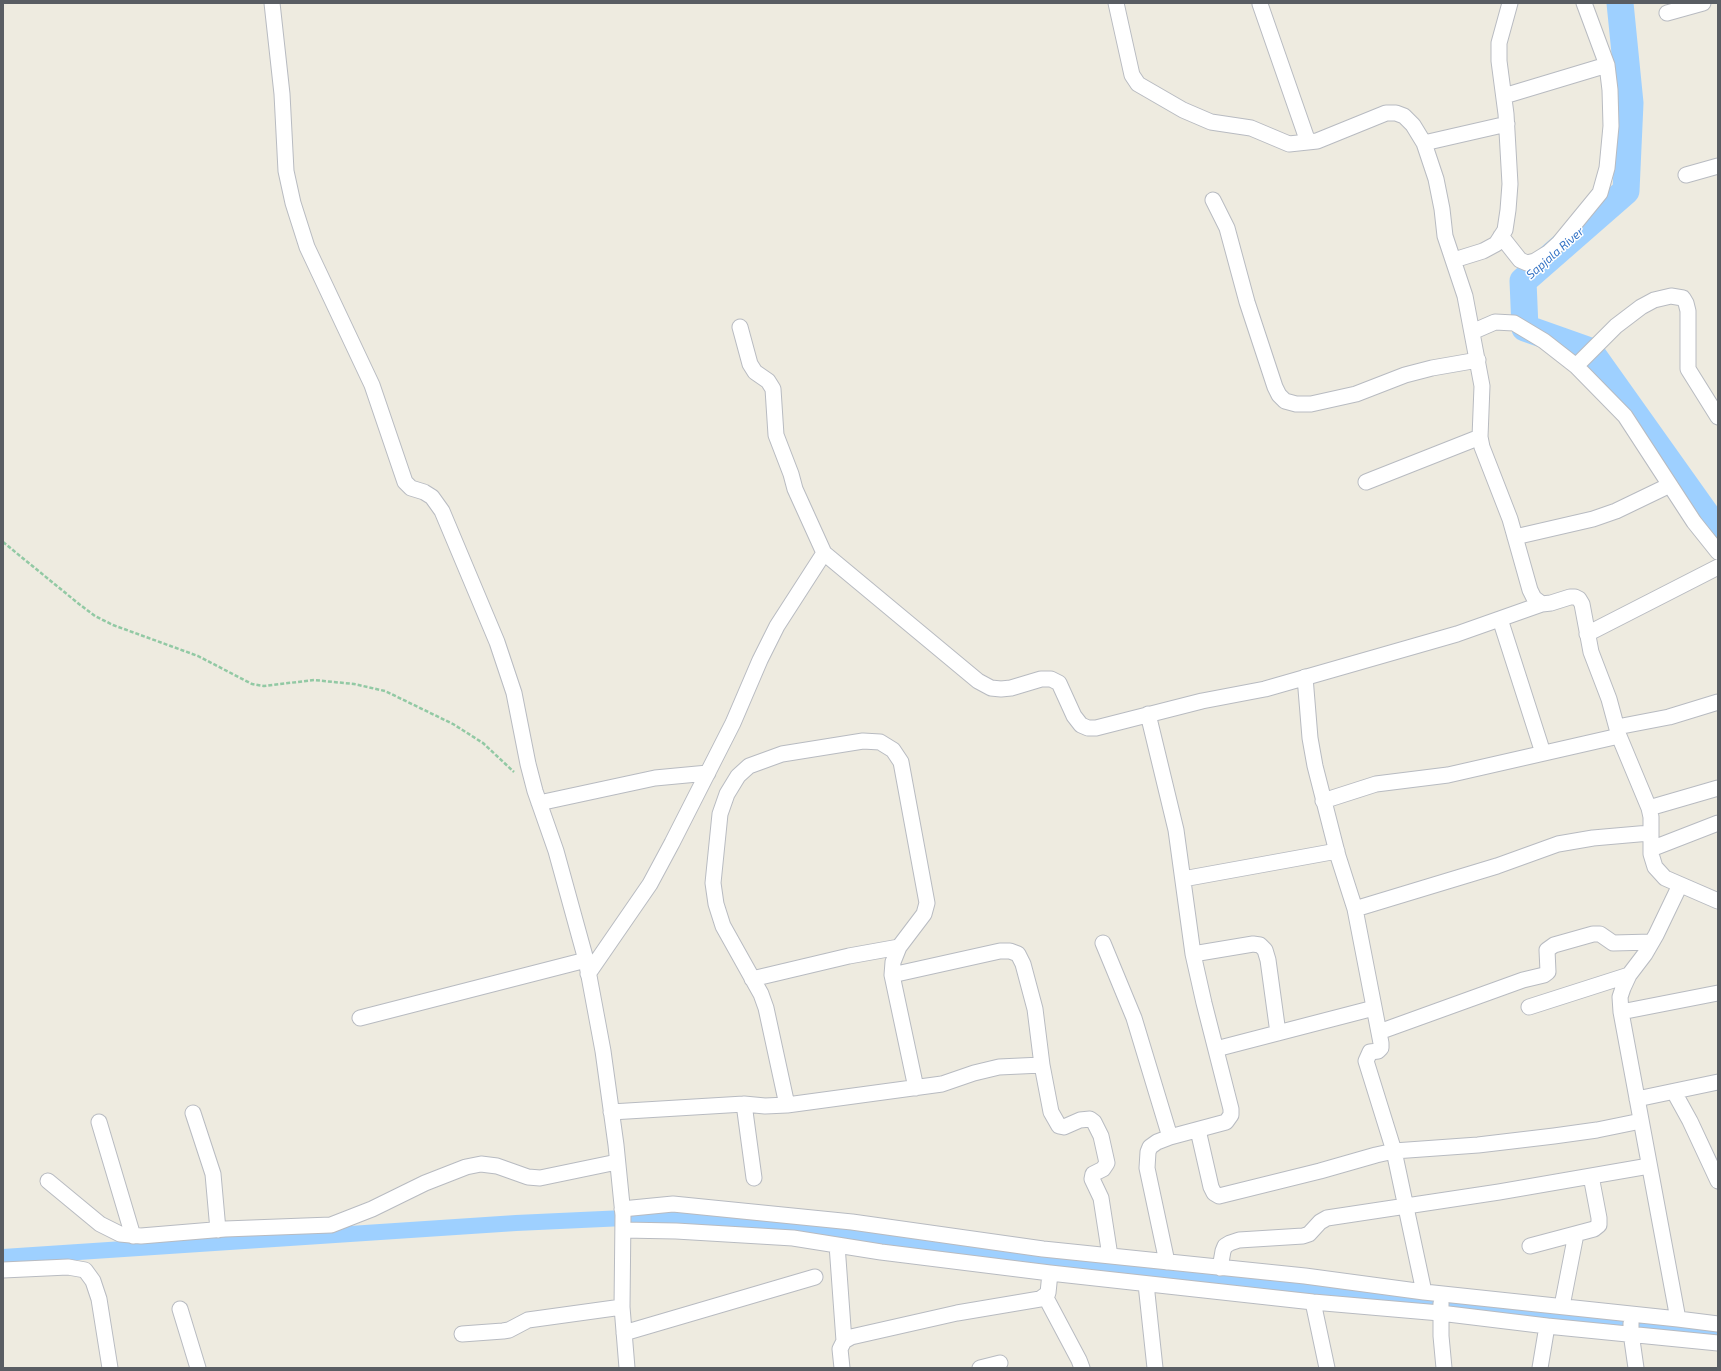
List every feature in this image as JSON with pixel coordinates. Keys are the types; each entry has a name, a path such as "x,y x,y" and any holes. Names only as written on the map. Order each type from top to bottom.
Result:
{"street":[{"path":"272,3 282,94 286,171 293,203 307,247 372,385 405,482 411,488 424,492 432,497 442,512 497,642 514,693 528,764 539,803 556,851 587,967 603,1051 623,1219 622,1307 627,1368"},
{"path":"1116,3 1132,75 1138,84 1184,110 1212,122 1251,128 1289,144 1317,141 1386,113 1396,113 1404,116 1413,125 1424,142 1436,179 1442,209 1445,236 1466,296 1478,360 1483,400 1480,437 1482,447 1506,507 1530,590 1534,598 1542,604"},
{"path":"1454,260 1483,251 1496,244 1505,230 1510,184 1507,124 1499,61 1499,43 1510,3"},
{"path":"1501,236 1520,260 1527,263 1535,261 1548,253 1559,243 1600,193 1607,168 1611,126 1607,65 1584,3"},
{"path":"1667,13 1703,3"},
{"path":"1260,4 1308,142"},
{"path":"1504,96 1607,65"},
{"path":"1424,142 1507,124"},
{"path":"1686,175 1718,166"},
{"path":"1213,200 1227,228 1247,302 1275,387 1279,395 1286,401 1296,404 1311,404 1356,394 1411,373 1478,360"},
{"path":"1580,362 1596,345 1631,314 1654,300 1671,296 1683,298 1688,311 1688,369 1718,417"},
{"path":"1472,332 1495,322 1514,323 1580,362 1625,416 1694,522 1718,552"},
{"path":"740,327 750,364 755,372 768,381 773,389 776,436 791,474 795,489 824,553 978,681 990,688 1001,689 1011,688 1041,679 1051,679 1059,683 1074,716 1082,725 1088,728 1096,728 1202,701 1265,689 1457,634 1542,604 1570,597 1579,599 1582,604 1591,652 1609,699 1618,731 1649,808 1651,817 1651,849 1655,866 1659,873 1665,878 1718,901"},
{"path":"1366,482 1480,437"},
{"path":"1515,537 1568,526 1605,515 1670,485"},
{"path":"360,1018 587,967 650,884 733,723 760,660 777,626 824,553"},
{"path":"1587,634 1718,567"},
{"path":"1500,618 1543,753"},
{"path":"1305,677 1310,738 1323,801 1355,909 1379,1032 1381,1048 1378,1051 1370,1052 1366,1061 1394,1151 1424,1292"},
{"path":"1323,801 1376,784 1448,775 1543,753 1718,702"},
{"path":"1148,714 1176,830 1193,954 1231,1108 1231,1115 1226,1122 1170,1137 1157,1142 1150,1147 1147,1160 1167,1262"},
{"path":"787,1105 766,1008 761,994 723,926 716,904 713,883 720,814 727,794 738,776 749,766 782,754 863,741 880,742 893,750 901,762 927,903 924,914 898,947 893,962 892,975 916,1088"},
{"path":"539,803 655,778 708,773"},
{"path":"1649,808 1718,788"},
{"path":"1651,849 1718,823"},
{"path":"1355,909 1497,866 1558,844 1593,838 1650,833"},
{"path":"1183,879 1337,851"},
{"path":"1678,1319 1621,1012 1620,998 1622,988 1629,975 1652,942 1680,885"},
{"path":"1379,1032 1523,980 1544,975 1548,972 1546,955 1547,950 1554,945 1593,934 1600,934 1613,942 1652,942"},
{"path":"1103,943 1134,1018 1170,1137"},
{"path":"1193,954 1253,944 1260,946 1265,950 1268,960 1278,1033"},
{"path":"752,979 849,956 898,947"},
{"path":"892,975 1000,951 1010,951 1018,954 1023,964 1035,1009 1042,1065 1051,1112 1059,1126 1064,1127 1080,1120 1090,1119 1094,1122 1101,1136 1107,1163 1103,1169 1093,1174 1092,1179 1102,1201 1110,1256"},
{"path":"1530,1007 1629,975"},
{"path":"1621,1012 1718,993"},
{"path":"1216,1049 1374,1008"},
{"path":"611,1112 744,1104 765,1106 787,1105 942,1084 974,1073 999,1067 1042,1065"},
{"path":"1637,1099 1718,1082"},
{"path":"1674,1092 1690,1121 1718,1181"},
{"path":"744,1104 754,1178"},
{"path":"194,1113 213,1174 218,1230"},
{"path":"1198,1130 1211,1187 1214,1193 1219,1196 1394,1151 1478,1145 1554,1136 1597,1130 1641,1121"},
{"path":"99,1122 133,1236"},
{"path":"48,1182 100,1224 120,1234 133,1236 218,1230 331,1225 372,1209 425,1183 466,1167 481,1164 496,1166 528,1177 540,1178 617,1162"},
{"path":"1220,1268 1222,1251 1230,1242 1239,1240 1303,1236 1309,1234 1320,1222 1327,1218 1649,1166"},
{"path":"1530,1246 1594,1229 1598,1225 1599,1218 1591,1176"},
{"path":"623,1219 661,1205 688,1206 852,1222 1043,1249 1305,1276 1424,1292 1441,1304 1547,1326 1631,1324 1678,1319 1718,1324"},
{"path":"623,1219 676,1231 793,1238 1050,1273 1314,1302 1562,1306 1631,1324 1718,1343"},
{"path":"1562,1306 1576,1234"},
{"path":"837,1245 844,1341 840,1349 842,1368"},
{"path":"3,1270 68,1267 85,1270 93,1281 99,1298 110,1368"},
{"path":"844,1341 863,1333 957,1314 1033,1301 1045,1296 1048,1293 1050,1286 1050,1273"},
{"path":"624,1333 815,1277"},
{"path":"1146,1284 1155,1368"},
{"path":"1045,1296 1082,1368"},
{"path":"1314,1302 1327,1368"},
{"path":"1441,1304 1441,1336 1444,1368"},
{"path":"462,1334 509,1330 528,1320 622,1307"},
{"path":"180,1309 198,1368"},
{"path":"1631,1324 1636,1368"},
{"path":"1540,1368 1547,1326"},
{"path":"980,1368 1000,1363"}],"path":[{"path":"3,542 79,604 95,616 113,625 198,656 252,684 264,686 314,680 354,684 384,691 453,724 483,743 518,775"}],"waterway":[{"name":"Sapjala River","path":"1620,3 1630,103 1626,191 1523,281 1525,328 1590,351 1718,531"},
{"path":"3,1257 516,1223 668,1216 774,1225 975,1252 1655,1325 1718,1334"}]}
